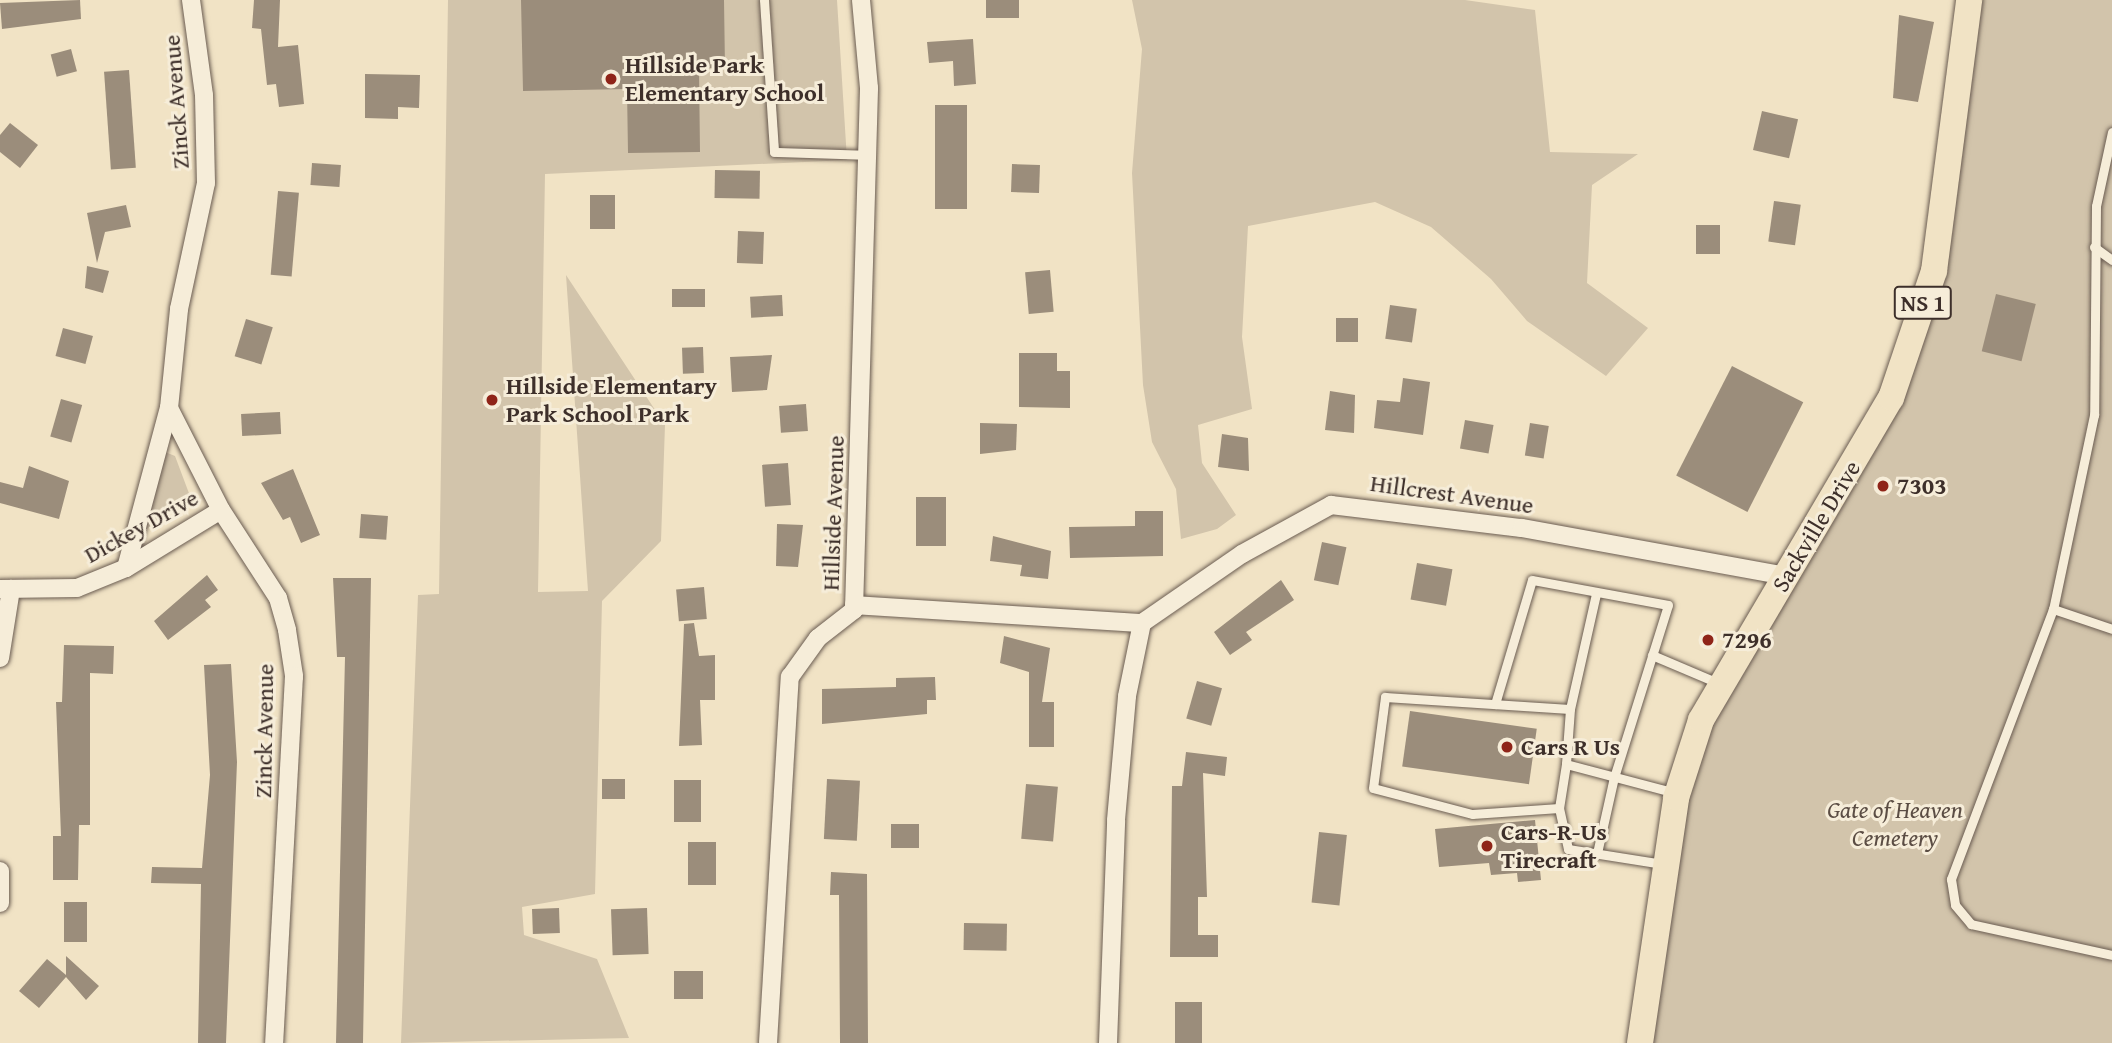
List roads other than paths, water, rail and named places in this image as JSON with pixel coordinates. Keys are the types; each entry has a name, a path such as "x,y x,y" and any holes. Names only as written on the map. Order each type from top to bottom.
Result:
{"main road":[{"name":"Sackville Drive","path":"1640,1043 1665,864 1678,793 1701,720 1891,398 1934,271 1969,0"}],"street":[{"name":"Zinck Avenue","path":"126,568 169,408 179,309 206,183 204,95 191,0"},
{"name":"Hillside Avenue","path":"768,1043 790,677 818,638 854,606 867,155 861,0"},
{"name":"Zinck Avenue","path":"169,408 221,510 278,598 294,676 274,1043"},
{"name":"Hillcrest Avenue","path":"1142,623 1242,554 1331,505 1522,528 1786,576"},
{"name":"Dickey Drive","path":"5,589 77,589 126,568 221,510"},
{"path":"0,658 5,589"},
{"path":"854,606 1142,623 1127,696 1116,820 1108,1043"},
{"path":"0,871 0,903"}],"lane":[{"path":"764,0 774,152 867,155"},
{"path":"2112,132 2094,247 2094,415 2053,608 1951,879 1955,905 1971,924 2112,955"},
{"path":"2094,247 2112,260"},
{"path":"1494,704 1532,580 1596,594 1668,605 1614,777 1597,853"},
{"path":"1596,594 1570,709 1559,808 1567,849 1665,864"},
{"path":"2053,608 2112,629"},
{"path":"1651,655 1721,684"},
{"path":"1559,808 1472,814 1373,789 1385,697 1570,709"},
{"path":"1566,764 1678,793"}],"place":[{"name":"Hillside Park Elementary School","path":"611,79"},
{"name":"Hillside Elementary Park School Park","path":"492,400"},
{"name":"7303","path":"1883,486"},
{"name":"7296","path":"1708,640"},
{"name":"Cars R Us","path":"1507,747"},
{"name":"Cars-R-Us Tirecraft","path":"1487,846"}],"park label":[{"name":"Gate of Heaven Cemetery","path":"1895,824"}]}
